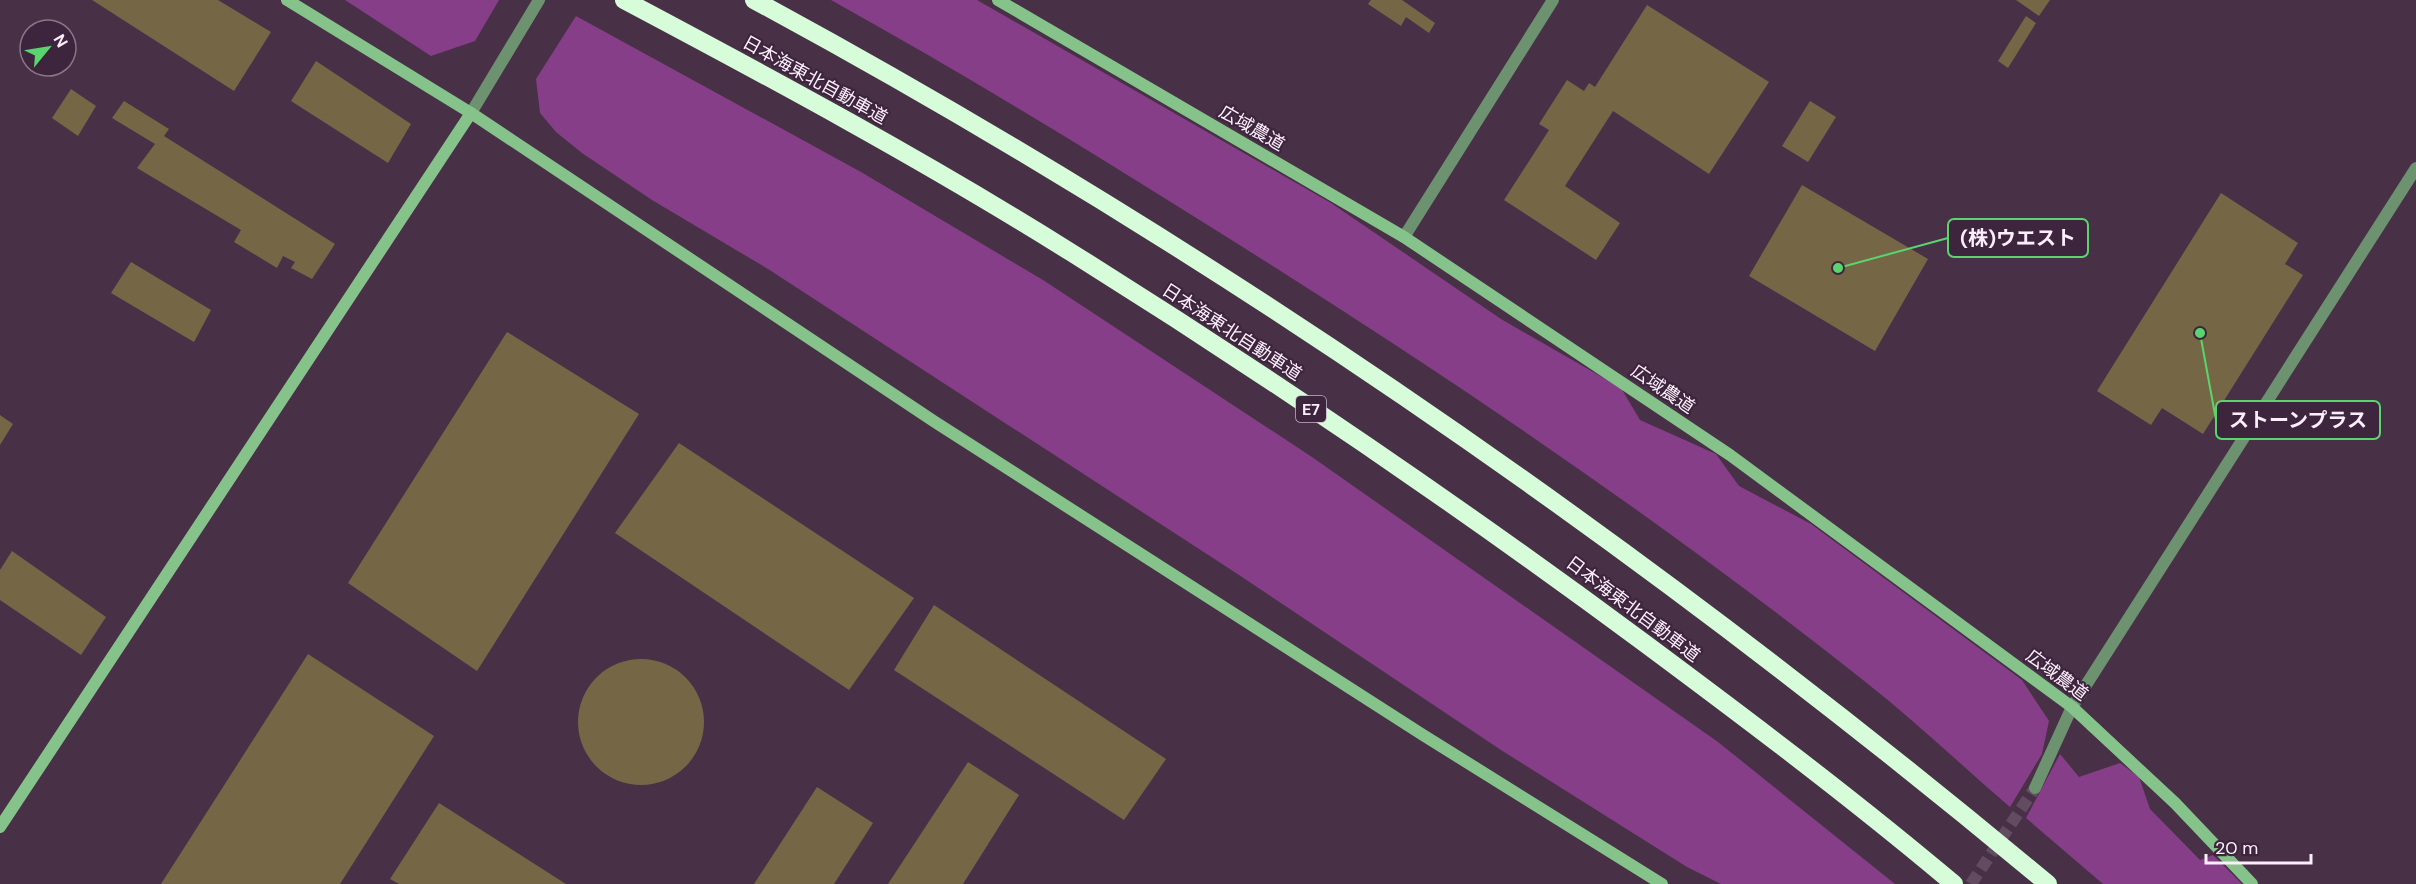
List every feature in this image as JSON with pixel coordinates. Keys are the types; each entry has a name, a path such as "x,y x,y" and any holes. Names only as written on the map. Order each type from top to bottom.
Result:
{"highway":[{"name":"日本海東北自動車道","path":"624,0 764,75 1070,252 1381,455 1528,557 1770,736 1953,884"},
{"path":"754,0 1103,201 1306,329 1570,512 1804,686 2048,884"}],"street":[{"path":"287,0 471,113 935,422 1423,735 1662,884"},
{"path":"0,827 471,113 539,0"},
{"name":"広域農道","path":"998,0 1404,237 1730,455 2072,707 2175,803 2252,884"},
{"path":"1404,237 1553,0"},
{"path":"2035,788 2072,707 2416,168"}],"shaded area":[{"path":"345,0 499,0 475,41 431,56"},
{"path":"831,0 977,0 1331,203 1501,319 1621,388 1640,420 1716,454 1739,486 1811,524 2022,680 2049,721 2042,754 2010,807 1863,680 1785,619 1545,445 1381,335 1167,199 976,83"},
{"path":"576,16 861,172 1043,280 1312,457 1718,742 1895,884 1721,884 1687,867 1501,750 1236,573 768,269 652,200 582,153 556,132 540,113 536,79"},
{"path":"2060,754 2079,777 2120,763 2139,777 2150,809 2200,860 2213,855 2242,884 2103,884 2026,818"}],"building":[{"path":"92,0 218,0 271,32 234,91"},
{"path":"1371,0 1402,0 1435,23 1429,33 1406,17 1401,26 1368,4"},
{"path":"2016,0 2050,0 2039,16"},
{"path":"1647,5 1769,82 1709,174 1613,111 1565,186 1620,223 1596,260 1504,200 1549,130 1539,124 1567,80 1584,91 1589,83 1595,87"},
{"path":"2026,16 2036,23 2008,68 1998,61"},
{"path":"316,61 411,124 388,163 291,101"},
{"path":"71,89 96,106 78,136 52,118"},
{"path":"124,101 169,129 164,136 335,244 312,279 291,268 295,262 283,256 277,268 234,242 241,230 137,168 155,144 112,118"},
{"path":"1810,101 1836,117 1808,162 1782,146"},
{"path":"1802,185 1928,259 1875,351 1749,276"},
{"path":"2221,193 2298,243 2285,264 2303,275 2203,434 2162,408 2151,425 2097,391"},
{"path":"131,262 211,310 194,342 111,293"},
{"path":"507,332 639,414 477,671 348,583"},
{"path":"0,415 13,424 0,445"},
{"path":"679,443 914,598 849,690 615,533"},
{"path":"12,551 106,617 81,655 0,600 0,570"},
{"path":"934,605 1166,759 1124,820 894,670"},
{"path":"308,654 434,736 340,884 161,884"},
{"path":"641,659 665,664 686,677 699,698 704,722 699,746 686,767 665,780 641,785 617,780 596,767 583,746 578,722 583,698 596,677 617,664"},
{"path":"968,762 1019,795 963,884 888,884"},
{"path":"817,787 873,823 834,884 754,884"},
{"path":"439,803 566,884 399,884 390,879"}],"tunnel":[{"path":"1971,884 2035,788"}],"place":[{"name":"(株)ウエスト","path":"1838,268"},
{"name":"ストーンプラス","path":"2200,333"}]}
